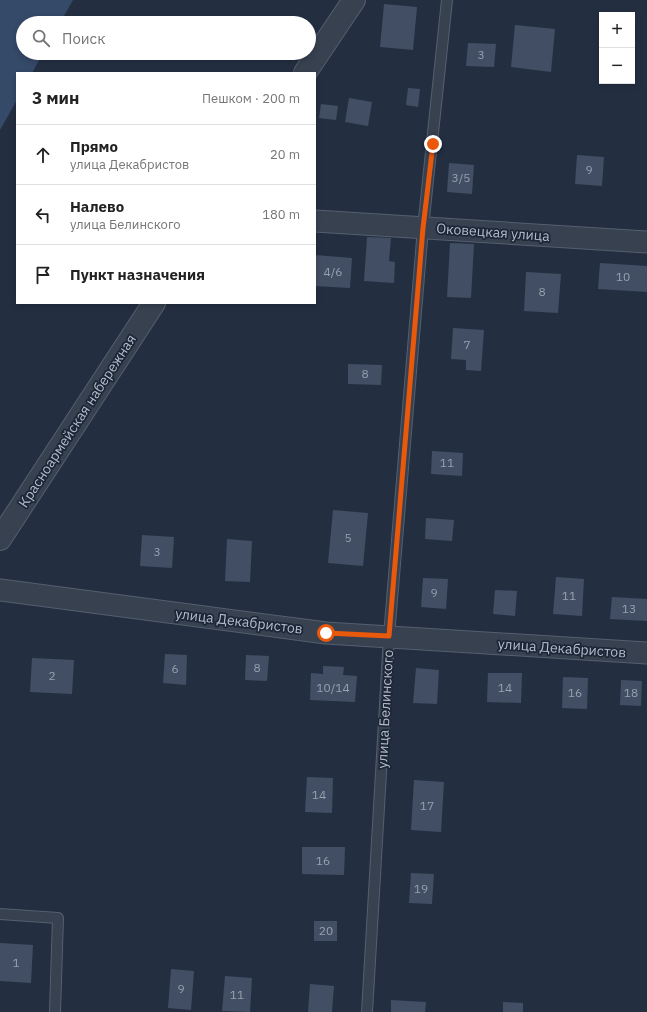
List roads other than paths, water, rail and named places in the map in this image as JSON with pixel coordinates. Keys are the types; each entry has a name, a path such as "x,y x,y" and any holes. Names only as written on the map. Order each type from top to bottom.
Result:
{"street":[{"path":"316,57 354,0"},
{"path":"306,72 314,60"},
{"name":"Оковецкая улица","path":"316,220 647,242"},
{"name":"Красноармейская набережная","path":"0,539 153,304"},
{"name":"улица Декабристов","path":"0,590 326,633 647,653"}],"lane":[{"name":"улица Белинского","path":"367,1012 389,636 423,228 447,0"},
{"path":"0,914 58,918 55,1012"}],"water":[{"path":"0,0 73,0 64,16 16,16 16,60 39,60 33,72 16,72 16,102 0,130"}]}
